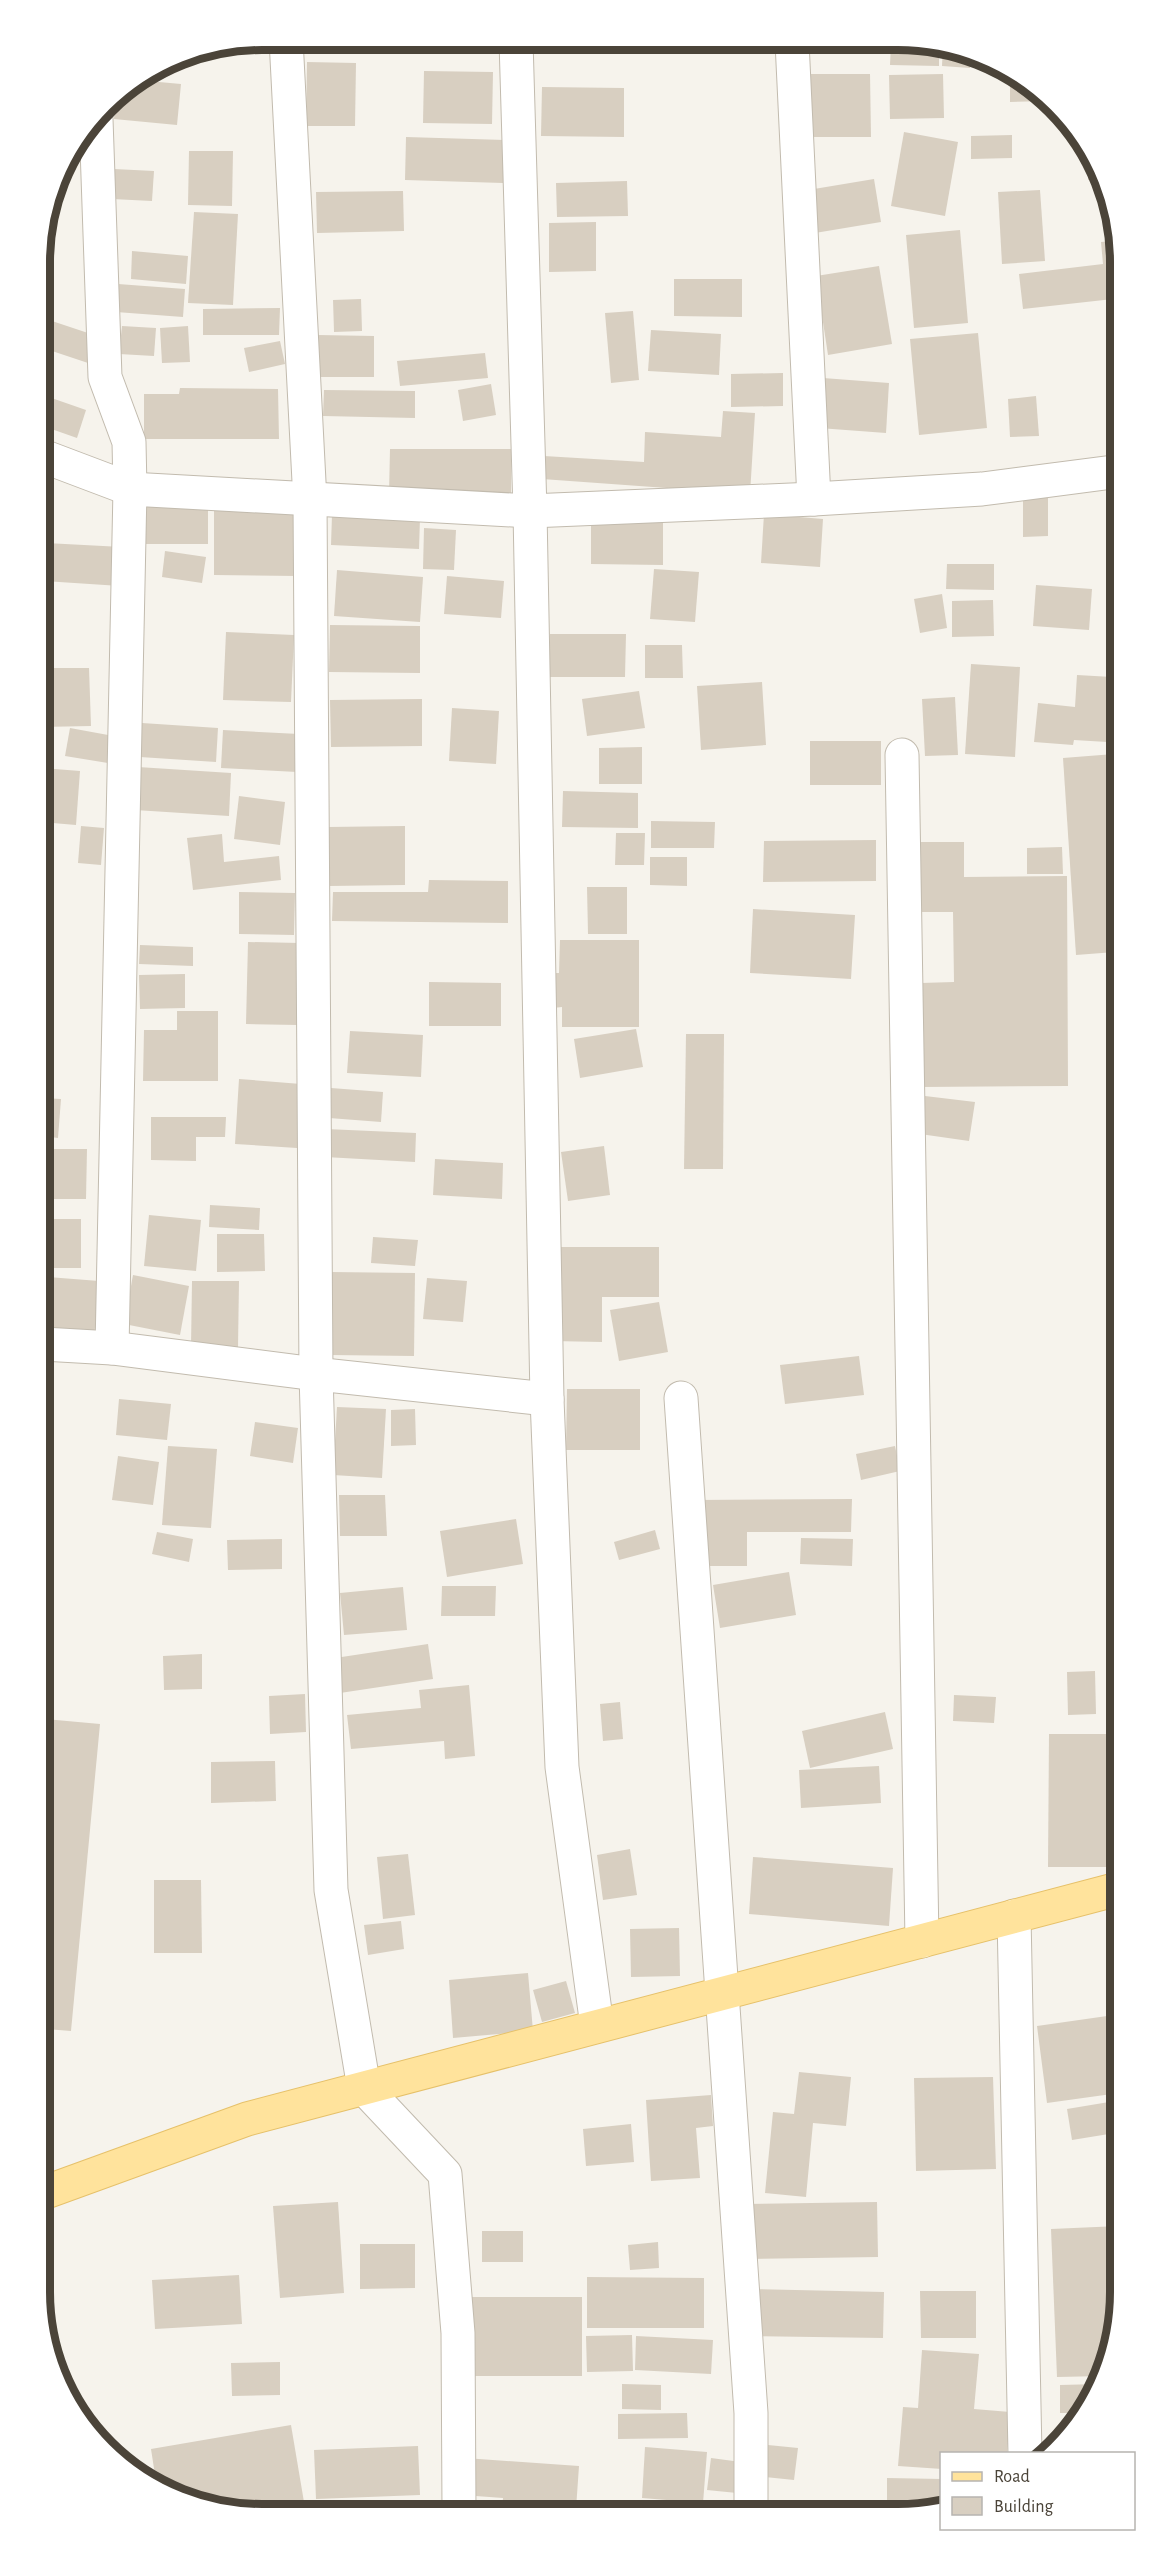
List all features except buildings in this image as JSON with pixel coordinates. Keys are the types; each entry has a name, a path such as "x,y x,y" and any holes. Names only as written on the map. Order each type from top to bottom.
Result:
{"main road":[{"path":"50,2191 247,2119 1110,1891"}],"street":[{"path":"287,50 310,501 316,1374 332,1890 364,2088 445,2174 458,2333 459,2504"},
{"path":"516,50 531,511 547,1399 562,1767 597,2026"},
{"path":"792,50 814,499"},
{"path":"96,128 105,377 129,442 112,1348"},
{"path":"50,459 129,489 310,501 531,511 814,499 982,489 1110,472"},
{"path":"902,755 922,1941"},
{"path":"50,1344 112,1348 316,1374 547,1399"},
{"path":"681,1398 751,2413 751,2504"},
{"path":"1014,1916 1025,2452"}]}
